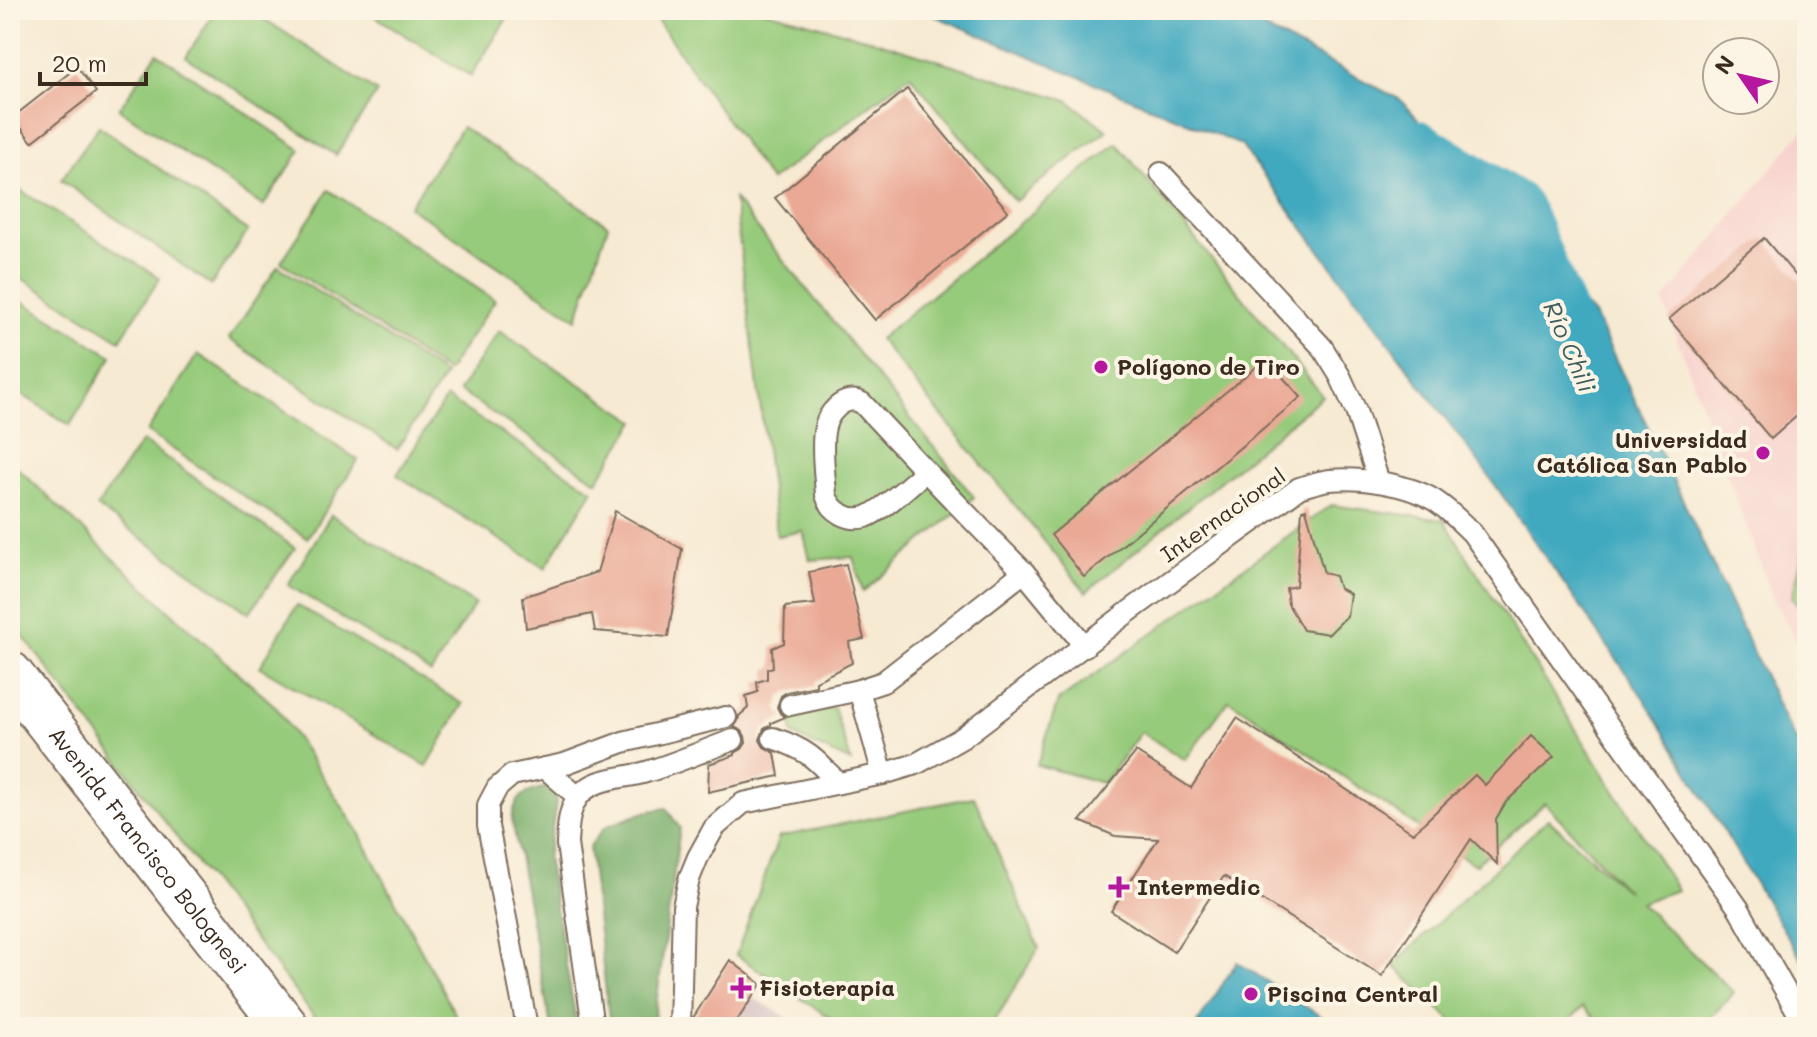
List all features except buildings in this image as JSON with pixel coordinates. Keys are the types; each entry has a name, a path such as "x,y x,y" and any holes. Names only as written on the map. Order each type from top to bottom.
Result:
{"street":[{"name":"Avenida Francisco Bolognesi","path":"10,674 286,1027"}],"lane":[{"path":"1161,173 1322,347 1356,411 1379,482"},
{"path":"926,471 865,517 850,518 836,511 829,505 826,495 824,430 830,416 848,399 862,403 1024,572 1085,646"},
{"name":"Internacional","path":"680,1027 683,907 689,879 714,828 743,803 883,774 916,764 962,738 1299,488 1326,480 1351,478 1379,482 1431,498 1472,533 1739,909 1806,1027"},
{"path":"790,705 883,682 1024,572"},
{"path":"859,690 883,774"},
{"path":"527,1027 488,826 488,805 497,788 512,775 564,764 623,742 726,717"},
{"path":"773,738 795,745 813,756 838,783"},
{"path":"593,1027 567,844 569,818 578,797 599,783 645,773 733,740"},
{"path":"545,768 578,797"}],"shaded area":[{"name":"Universidad Católica San Pablo","path":"1807,128 1807,658 1775,604 1663,301"},
{"path":"752,997 798,1024 796,1027 734,1027"}],"green space":[{"path":"216,10 250,10 377,92 336,155 186,57"},
{"path":"365,10 512,10 471,76"},
{"path":"650,10 763,10 1067,100 1107,130 1015,201 910,75 770,181"},
{"path":"157,53 301,150 263,206 119,109"},
{"path":"99,126 248,231 211,285 61,180"},
{"path":"462,127 608,225 577,319 409,207"},
{"name":"Polígono de Tiro","path":"1117,143 1323,396 1086,592 879,339"},
{"path":"10,184 160,278 120,340 10,271"},
{"path":"329,190 495,300 447,372 281,262"},
{"path":"734,199 974,497 863,592 853,557 810,560 803,531 777,536"},
{"path":"278,266 445,375 397,449 229,339"},
{"path":"10,294 112,356 70,425 10,387"},
{"path":"499,331 636,421 597,481 459,391"},
{"path":"198,354 358,460 307,538 147,432"},
{"path":"446,398 593,490 545,568 397,475"},
{"path":"142,441 295,548 249,613 97,507"},
{"path":"10,461 276,707 357,829 462,1027 322,1027 10,619"},
{"path":"1331,505 1444,520 1677,890 1640,903 1734,993 1701,1027 1604,1027 1583,1007 1563,1027 1458,1027 1393,965 1548,819 1628,892 1545,803 1475,865 1229,700 1185,760 1141,732 1103,783 1037,765 1058,701"},
{"path":"331,515 475,604 431,673 288,585"},
{"path":"1807,536 1807,620 1792,597"},
{"path":"297,605 463,704 427,766 260,667"},
{"path":"834,708 851,762 793,735 789,714"},
{"path":"554,785 556,803 547,858 577,1027 551,1027 512,819 521,797"},
{"path":"974,797 1039,948 991,1027 844,1027 736,955 779,837"},
{"path":"666,808 680,828 653,1027 610,1027 589,847 605,827 645,812"}],"water":[{"path":"921,10 1229,10 1401,100 1594,315 1785,721 1807,759 1807,969 1645,700 1491,479 1241,145"},
{"name":"Piscina Central","path":"1237,962 1337,1027 1195,1027"}],"waterway":[{"name":"Río Chili","path":"1414,151 1512,212 1555,315"}],"place":[{"name":"Polígono de Tiro","path":"1101,367"},
{"name":"Universidad Católica San Pablo","path":"1763,453"},
{"name":"Intermedic","path":"1119,887"},
{"name":"Fisioterapia","path":"741,988"},
{"name":"Piscina Central","path":"1251,994"}]}
